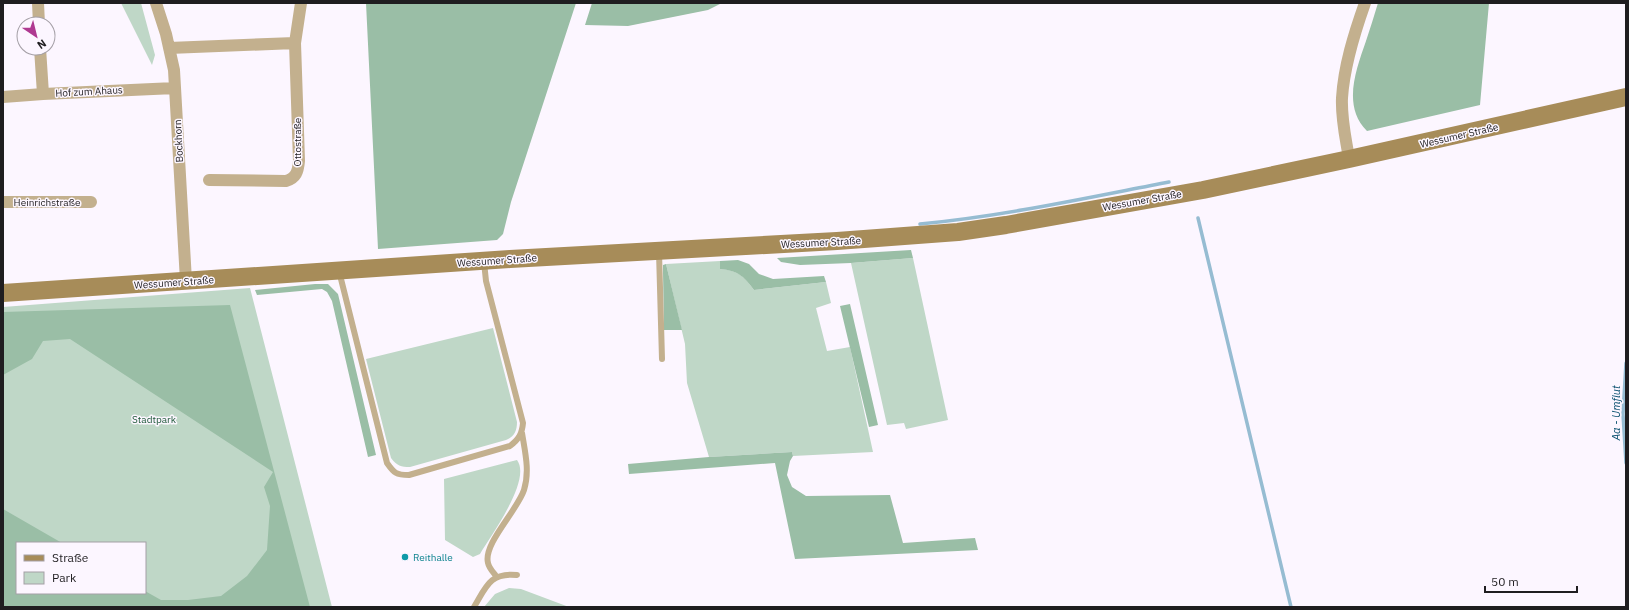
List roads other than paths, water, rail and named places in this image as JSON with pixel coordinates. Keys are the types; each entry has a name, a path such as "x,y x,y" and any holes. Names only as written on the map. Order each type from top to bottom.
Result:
{"main road":[{"name":"Wessumer Straße","path":"3,293 484,261 915,236 979,229 1203,190 1349,160 1626,97"}],"street":[{"path":"38,3 39,16"},
{"name":"Bockhorn","path":"156,3 174,70 186,281"},
{"name":"Ottostraße","path":"209,180 286,181 297,175 299,161 295,44 302,3"},
{"path":"1349,160 1343,124 1342,99 1344,77 1365,3"},
{"path":"169,48 295,44"},
{"path":"41,56 44,94"},
{"name":"Hof zum Ahaus","path":"3,97 175,88"},
{"name":"Heinrichstraße","path":"3,202 91,202"}],"lane":[{"path":"659,251 662,359"},
{"path":"484,261 486,281 523,423 522,433 528,475 524,491 515,508 497,534 487,554 488,565 496,576"},
{"path":"338,271 383,451 387,462 393,471 399,475 409,475 500,449 510,446 522,433"},
{"path":"474,607 489,582 496,576 506,574 517,575"}],"waterway":[{"path":"920,224 951,221 1014,211 1169,182"},
{"path":"1198,218 1291,607"},
{"name":"Aa - Umflut","path":"1626,363 1623,414 1626,463"}],"place":[{"name":"Reithalle","path":"405,557"}],"park label":[{"name":"Stadtpark","path":"154,419"}]}
